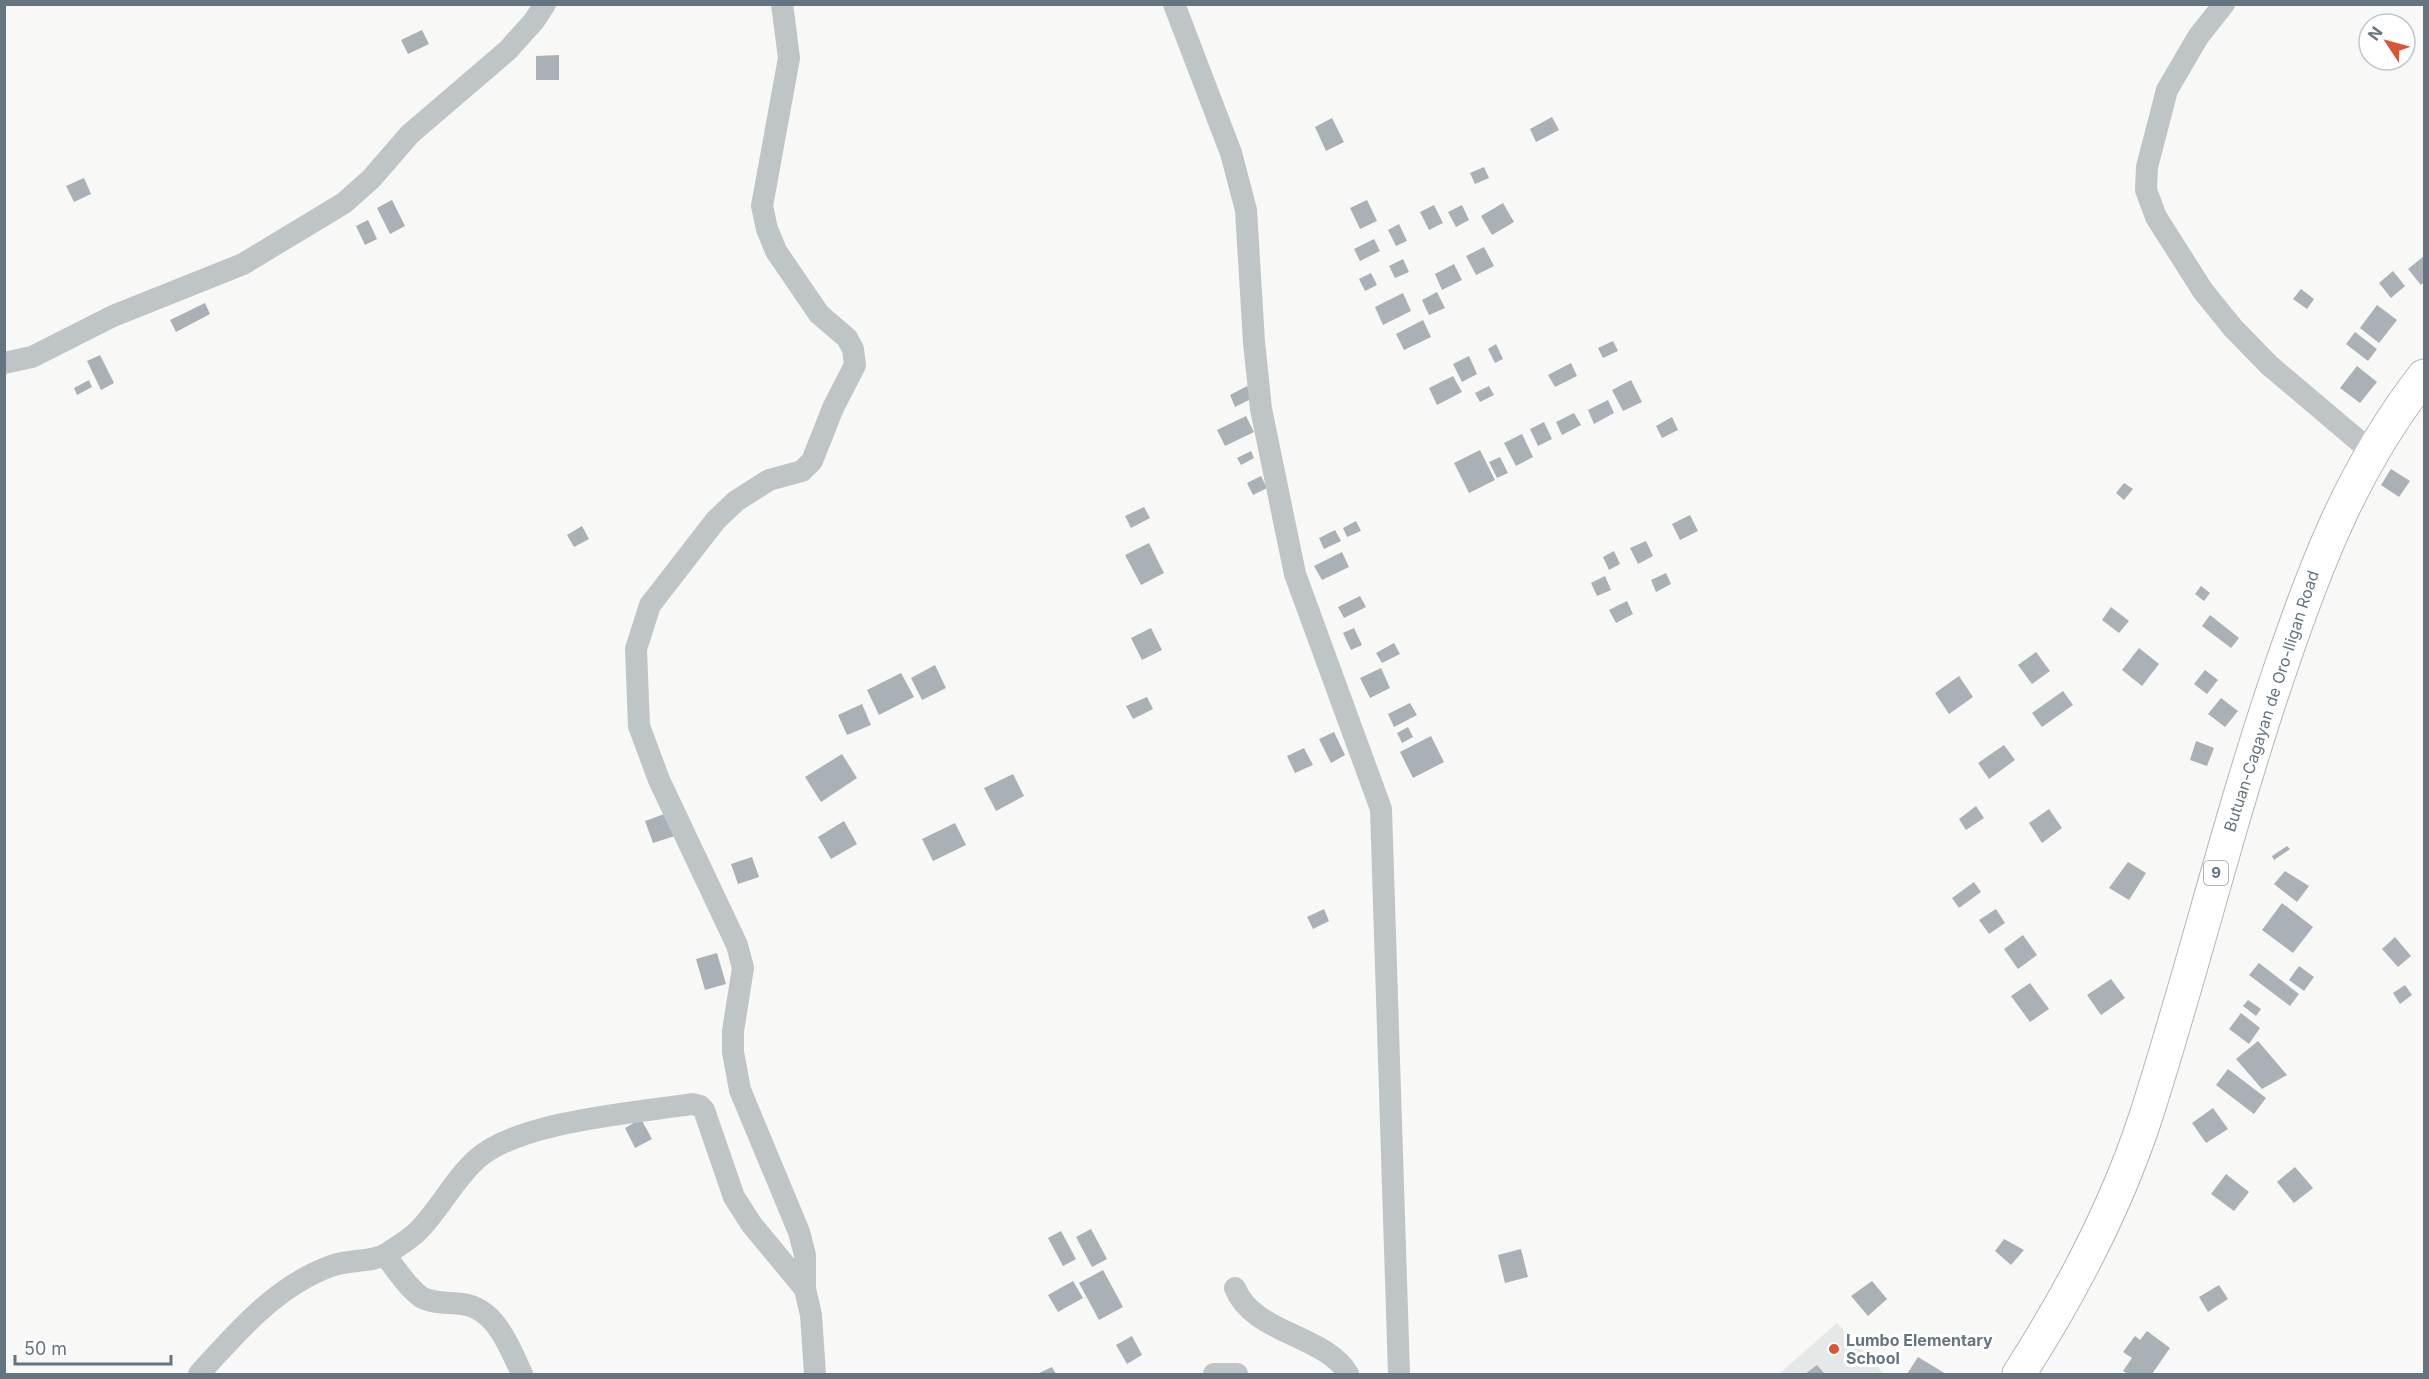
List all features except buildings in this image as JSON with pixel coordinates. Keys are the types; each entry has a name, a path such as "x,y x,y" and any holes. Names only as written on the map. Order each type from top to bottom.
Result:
{"highway":[{"name":"Butuan-Cagayan de Oro-Iligan Road","path":"2019,1374 2050,1325 2084,1262 2145,1119 2246,768 2316,564 2350,490 2424,376"}],"street":[{"path":"4,363 32,357 113,316 243,264 344,203 370,180 410,134 508,50 534,21 545,4"},
{"path":"782,4 789,58 762,207 766,229 776,251 819,314 847,338 853,349 855,365 812,461 802,471 769,480 736,501 716,520 686,556 650,605 636,649 636,689 639,726 659,780 737,945 743,968 733,1031 733,1052 740,1090 799,1232 805,1255 805,1289 811,1314 815,1374"},
{"path":"1173,4 1232,153 1246,210 1254,342 1261,409 1295,574 1381,809 1399,1374"},
{"path":"2224,4 2198,37 2167,90 2147,167 2146,190 2156,217 2203,291 2233,328 2269,365 2373,453"},
{"path":"200,1374 238,1331 284,1290 332,1266 385,1255 418,1231 464,1172 503,1141 539,1129 692,1104 704,1110 734,1197 752,1225 805,1289"},
{"path":"385,1255 421,1296 433,1301 466,1304 491,1319 505,1338 522,1374"},
{"path":"1235,1288 1239,1298 1248,1308 1287,1334 1333,1356 1341,1362 1348,1374"},
{"path":"1214,1374 1237,1374"}],"shaded area":[{"name":"Lumbo Elementary School","path":"1837,1323 1884,1374 1779,1374"}],"place":[{"name":"Lumbo Elementary School","path":"1834,1349"}]}
